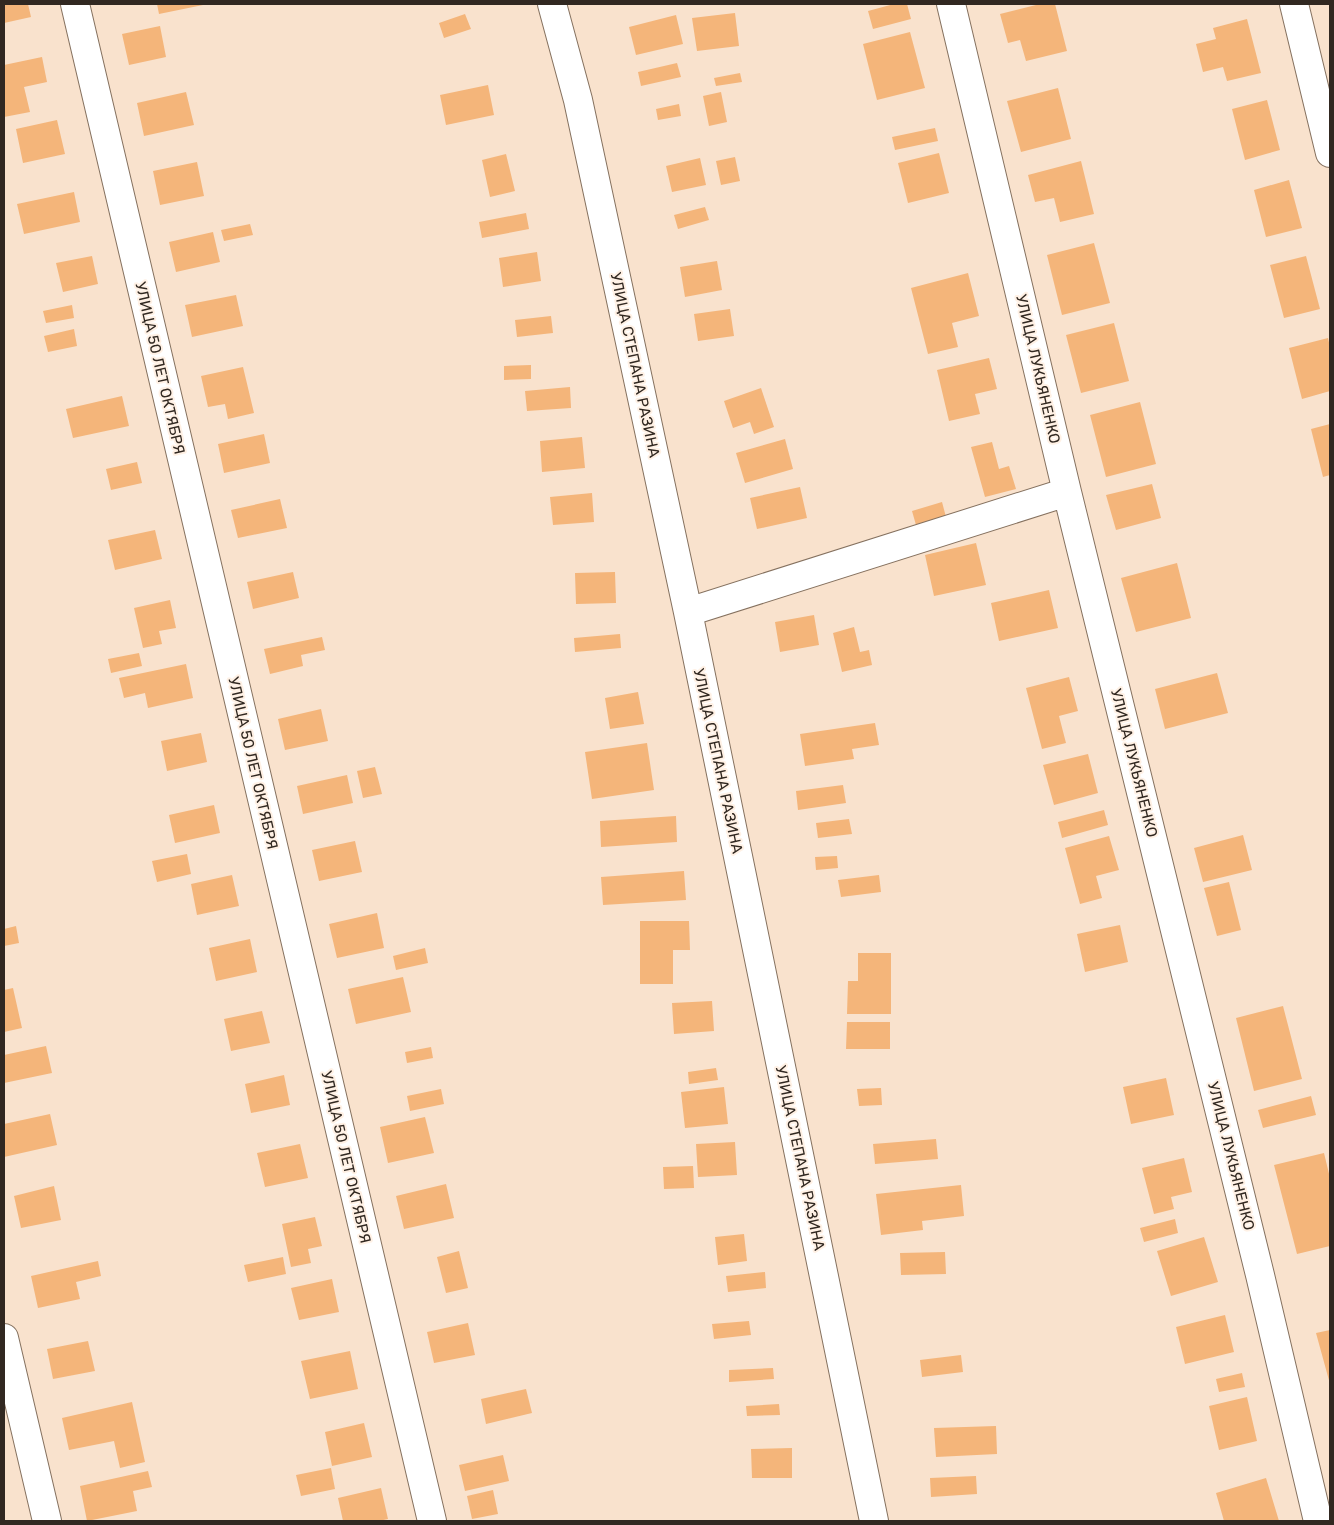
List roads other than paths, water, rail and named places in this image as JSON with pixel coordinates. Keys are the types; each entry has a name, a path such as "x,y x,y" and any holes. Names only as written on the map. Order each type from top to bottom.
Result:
{"street":[{"name":"УЛИЦА 50 ЛЕТ ОКТЯБРЯ","path":"75,4 432,1521"},
{"name":"УЛИЦА СТЕПАНА РАЗИНА","path":"552,4 578,100 688,612 874,1521"},
{"name":"УЛИЦА ЛУКЬЯНЕНКО","path":"951,4 1067,492 1260,1275 1318,1521"},
{"path":"1294,4 1330,153"},
{"path":"688,612 1067,492"},
{"path":"4,1338 47,1521"}]}
